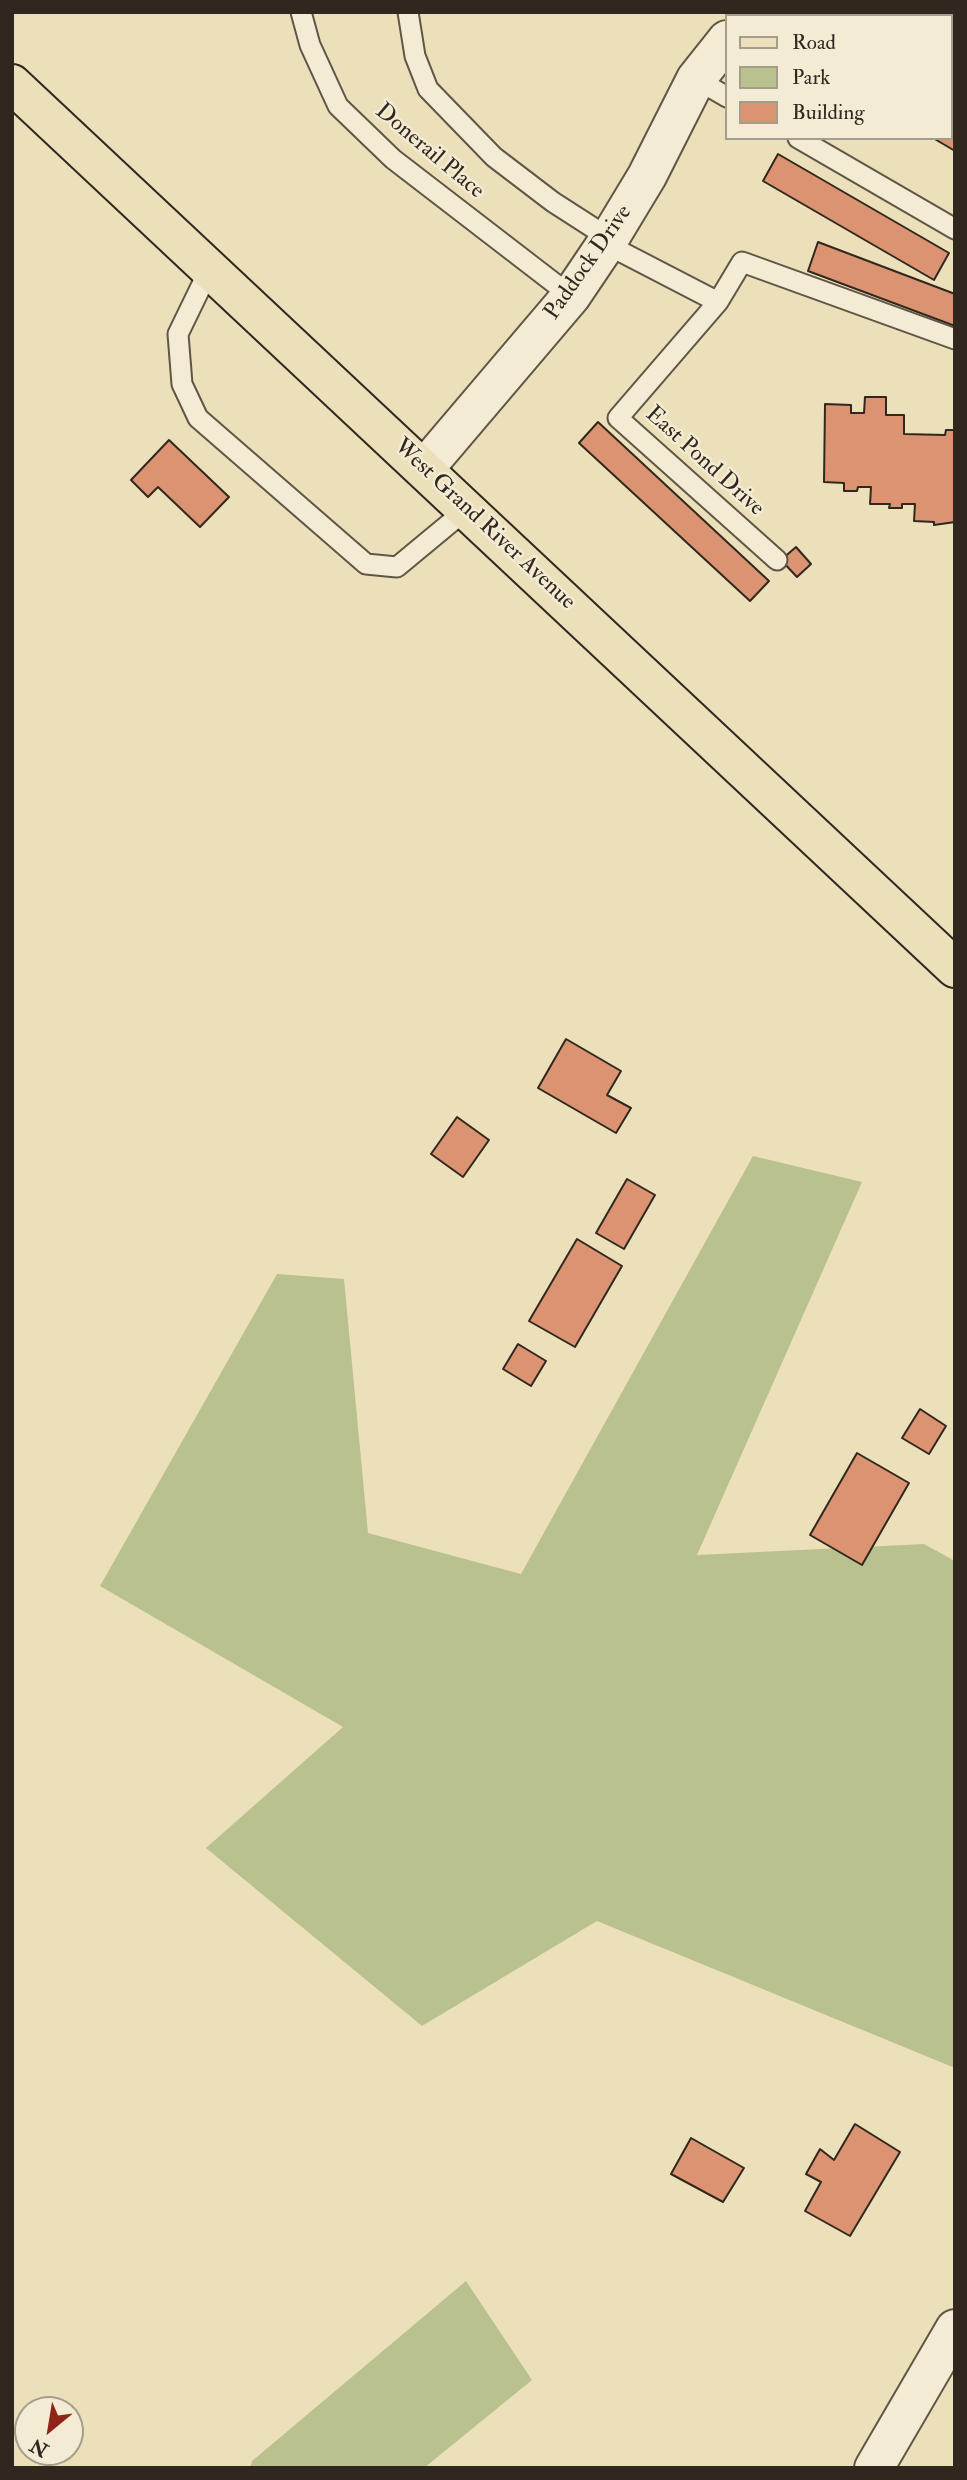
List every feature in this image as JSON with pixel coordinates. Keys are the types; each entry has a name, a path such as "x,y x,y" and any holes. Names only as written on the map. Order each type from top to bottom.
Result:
{"main road":[{"name":"West Grand River Avenue","path":"12,84 955,968"}],"street":[{"name":"Paddock Drive","path":"424,468 570,296 608,241 647,176 712,88 726,43"},
{"path":"874,2468 955,2329"}],"lane":[{"name":"Donerail Place","path":"301,12 310,46 338,106 393,159 570,296"},
{"path":"408,12 415,56 428,89 494,157 608,241 718,302"},
{"path":"801,140 955,229"},
{"name":"East Pond Drive","path":"777,560 618,418 718,302 742,261 955,339"},
{"path":"210,268 178,334 183,384 198,418 366,564 397,568 467,509"}],"green space":[{"path":"753,1156 862,1182 697,1555 924,1544 955,1561 955,2068 597,1921 422,2026 206,1848 343,1727 100,1586 277,1274 344,1279 368,1533 521,1574"},
{"path":"466,2281 532,2380 424,2468 250,2468 252,2461"}],"building":[{"path":"953,45 955,46 955,151 936,140 953,140"},
{"path":"778,154 949,253 934,280 763,181"},
{"path":"818,242 955,294 955,326 808,271"},
{"path":"865,397 886,397 886,415 904,415 904,434 945,435 946,430 955,430 955,522 934,525 934,522 914,521 915,504 889,508 890,504 870,504 871,487 844,491 844,483 824,482 825,404 851,405 851,413 864,413"},
{"path":"598,422 769,581 750,601 579,443"},
{"path":"169,440 229,497 200,527 158,487 148,497 131,480"},
{"path":"796,547 811,564 797,577 781,560"},
{"path":"566,1039 621,1071 607,1095 631,1108 616,1133 538,1088"},
{"path":"457,1117 489,1140 463,1177 431,1154"},
{"path":"627,1179 655,1195 624,1249 596,1233"},
{"path":"577,1239 622,1266 575,1347 529,1321"},
{"path":"518,1344 546,1361 531,1386 503,1369"},
{"path":"920,1409 946,1426 929,1454 902,1438"},
{"path":"857,1453 909,1483 862,1565 810,1535"},
{"path":"855,2124 900,2152 850,2236 805,2211 821,2182 806,2174 820,2149 834,2160"},
{"path":"691,2138 744,2168 723,2202 671,2174"}]}
